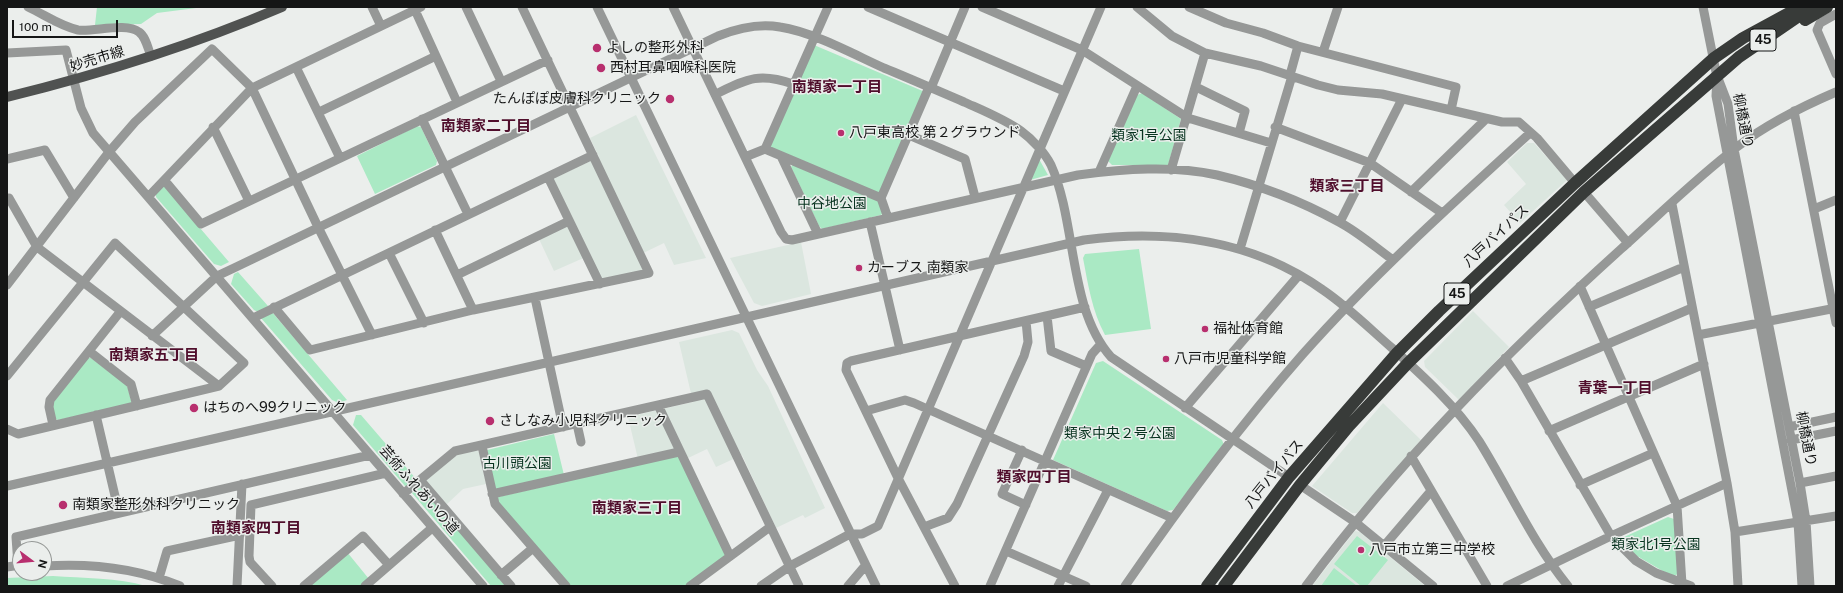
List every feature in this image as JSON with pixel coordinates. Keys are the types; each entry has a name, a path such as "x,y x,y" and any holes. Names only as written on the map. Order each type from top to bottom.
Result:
{"highway":[{"path":"1743,38 1789,7"},
{"name":"八戸バイパス","path":"1207,586 1289,477 1397,353 1575,183 1714,58 1743,38 1800,7"},
{"name":"八戸バイパス","path":"1224,586 1300,485 1350,426 1408,363 1584,192 1717,77 1739,56 1812,7"},
{"path":"1717,77 1827,7"}],"main road":[{"name":"妙売市線","path":"7,97 75,80 151,56 236,27 282,7"}],"street":[{"path":"28,7 63,26 80,30 126,28 139,31 151,56"},
{"path":"372,7 381,26"},
{"path":"466,7 502,81"},
{"path":"274,307 310,350 473,310 649,273 522,7"},
{"path":"597,7 865,566 876,586"},
{"path":"673,7 786,240 792,240 1056,179 1122,170 1171,170 1216,175 1258,187 1305,205 1340,222 1393,260"},
{"path":"746,157 765,149 828,7"},
{"path":"868,7 1064,91"},
{"path":"888,218 881,198 965,7"},
{"path":"982,7 1082,50 1188,118 1271,143"},
{"path":"1137,7 1172,36 1205,53 1261,66 1338,90 1382,94 1486,119 1502,122 1519,122 1530,132 1575,183"},
{"path":"1189,7 1226,23 1263,33 1298,46 1456,87 1451,110"},
{"path":"1323,52 1338,7"},
{"name":"柳橋通り","path":"1703,7 1717,77 1728,104 1731,152 1802,521 1810,586"},
{"path":"148,197 165,181 252,88 418,8 436,56 457,102"},
{"path":"761,586 790,566 850,534 862,534 878,526 1099,8"},
{"path":"1836,14 1820,23 1817,30 1836,74"},
{"path":"152,336 217,276 718,36 747,26 781,27 815,38 930,87 1002,119 1022,132 1039,148 1050,164 1056,179 1085,307 1094,334 1100,345 1111,357 1289,477"},
{"path":"1240,249 1291,76 1298,46"},
{"path":"7,285 109,152 135,122 212,49 252,88 341,275 372,335"},
{"name":"芸術ふれあいの道","path":"7,53 66,50 75,80 81,108 93,133 483,586"},
{"path":"1171,170 1188,118 1205,53"},
{"path":"319,112 436,56"},
{"path":"165,181 201,224 548,60"},
{"path":"296,66 340,158"},
{"path":"716,94 738,84 762,77 776,78 793,84"},
{"path":"1099,172 1137,86"},
{"path":"1196,87 1245,111 1239,134"},
{"path":"1306,586 1355,522 1411,456 1505,358 1580,286 1731,152 1794,111 1836,92"},
{"path":"1340,222 1402,99"},
{"path":"1794,111 1836,323"},
{"path":"422,119 468,214"},
{"path":"1411,192 1486,119"},
{"path":"214,127 249,201"},
{"path":"1275,127 1370,163 1442,213"},
{"path":"1125,586 1172,518 1231,439 1304,354 1393,260 1530,132"},
{"path":"909,135 965,159 975,197"},
{"path":"765,149 881,198"},
{"path":"7,159 45,150 74,198"},
{"path":"253,318 593,155"},
{"path":"781,156 818,234"},
{"path":"548,177 600,284"},
{"path":"1584,192 1628,243"},
{"path":"7,200 9,198 37,247 120,312 219,386"},
{"path":"1814,209 1836,200"},
{"path":"1672,204 1727,483 1735,532 1738,586"},
{"path":"457,275 569,221"},
{"path":"870,222 900,350"},
{"path":"435,230 473,310"},
{"path":"7,486 1071,243 1113,236 1144,235 1184,237 1240,249 1271,261 1299,275 1322,289 1347,308 1397,353 1455,410 1478,441 1551,565 1568,586"},
{"path":"7,376 115,243 244,363 219,386 18,434 7,429"},
{"path":"389,252 424,323"},
{"path":"1589,307 1684,267"},
{"path":"1185,408 1299,275"},
{"path":"1505,358 1521,381 1549,432 1611,536 1636,561 1656,572 1687,585 1677,506 1580,286"},
{"path":"535,298 563,427"},
{"path":"955,586 898,478 846,370 848,363 851,361 958,338 1085,307"},
{"path":"1521,381 1692,308"},
{"path":"1698,335 1834,308"},
{"path":"53,425 49,407 50,400 120,312"},
{"path":"1047,316 1051,351 1086,366"},
{"path":"924,527 948,518 957,504 1024,356 1028,342 1026,321"},
{"name":"柳橋通り","path":"1764,322 1789,426 1800,483 1802,521 1802,586"},
{"path":"990,586 1086,366 1092,354 1100,345"},
{"path":"89,351 131,384 137,406"},
{"path":"1549,432 1704,364"},
{"path":"403,494 421,481 455,451 707,394 799,586"},
{"path":"866,411 905,400 989,435 1172,518"},
{"path":"658,405 730,556"},
{"path":"96,415 119,513"},
{"path":"1789,426 1836,417"},
{"path":"577,424 581,442"},
{"path":"1792,440 1836,431"},
{"path":"482,446 495,504 566,586"},
{"path":"1022,450 1002,494 1026,504"},
{"path":"492,494 680,452"},
{"path":"1580,485 1653,453"},
{"path":"17,541 16,536 370,455"},
{"path":"1411,456 1487,586"},
{"path":"272,586 250,562 251,505 386,473"},
{"path":"1800,483 1836,476"},
{"path":"421,481 511,586"},
{"path":"1507,586 1727,483"},
{"path":"237,586 242,484"},
{"path":"1300,485 1355,522 1433,586"},
{"path":"1058,586 1108,490"},
{"path":"1384,546 1431,491"},
{"path":"1735,532 1836,516"},
{"path":"690,586 770,527"},
{"path":"365,586 432,528"},
{"path":"159,578 168,551 240,535"},
{"path":"304,586 363,536 389,565"},
{"path":"501,575 533,548"},
{"path":"1006,551 1086,586"},
{"path":"52,566 79,564 131,571 159,578 180,586"},
{"path":"848,586 865,566"}],"shaded area":[{"path":"636,115 706,258 674,265 664,243 637,256 644,270 600,280 588,256 554,271 539,239 573,223 552,179 599,157 590,138"},
{"path":"1527,143 1534,143 1567,180 1520,223 1504,205 1526,184 1507,162"},
{"path":"801,242 811,294 762,306 754,303 730,258"},
{"path":"1473,311 1509,347 1459,400 1425,367 1424,361"},
{"path":"732,330 739,333 757,370 768,386 825,508 805,518 803,515 776,528 742,455 716,467 707,449 686,459 638,459 628,417 693,402 679,342"},
{"path":"1383,403 1421,440 1357,513 1352,513 1312,486"},
{"path":"476,450 479,452 486,484 463,489 447,504 427,482 427,478 455,454"},
{"name":"八戸市立第三中学校","path":"1355,531 1360,532 1425,586 1312,586"}],"green space":[{"path":"97,7 204,7 157,13 141,24 95,25"},
{"name":"八戸東高校 第２グラウンド","path":"814,45 925,92 879,194 769,147"},
{"name":"類家1号公園","path":"1142,93 1181,119 1168,165 1112,165 1108,161 1137,95"},
{"path":"417,126 421,127 437,161 436,165 375,194 357,156"},
{"path":"1039,159 1048,175 1030,180"},
{"name":"中谷地公園","path":"793,164 879,200 883,213 881,215 822,229 819,226 791,167"},
{"path":"162,186 165,187 229,262 221,266 214,264 156,197 156,193"},
{"path":"1139,249 1151,329 1105,335 1094,307 1083,258 1085,254"},
{"path":"238,272 268,306 258,312 254,310 231,284 234,274"},
{"path":"272,312 347,400 339,403 332,400 261,318"},
{"path":"88,358 91,358 127,385 132,404 58,420 55,419 52,405 53,401"},
{"name":"類家中央２号公園","path":"1103,361 1222,440 1224,445 1173,510 1167,511 1053,460 1096,363"},
{"path":"356,415 361,415 417,480 409,487 405,486 353,425"},
{"name":"古川頭公園","path":"554,434 564,475 497,491 494,489 487,450"},
{"path":"676,456 679,457 726,554 725,557 685,586 571,586 497,501 498,497"},
{"path":"419,486 508,586 491,586 412,493"},
{"name":"類家北1号公園","path":"1668,517 1674,519 1679,573 1673,577 1637,556 1623,543 1624,537"},
{"path":"1357,536 1388,560 1367,586 1361,586 1334,564"},
{"path":"347,552 369,579 361,586 307,586"},
{"path":"1334,568 1357,586 1321,586"},
{"path":"52,576 112,580 146,586 7,586 7,578 12,578 12,581 52,581"}],"place":[{"name":"よしの整形外科","path":"597,48"},
{"name":"西村耳鼻咽喉科医院","path":"601,68"},
{"name":"たんぽぽ皮膚科クリニック","path":"670,99"},
{"name":"八戸東高校 第２グラウンド","path":"841,133"},
{"name":"カーブス 南類家","path":"859,268"},
{"name":"福祉体育館","path":"1205,329"},
{"name":"八戸市児童科学館","path":"1166,359"},
{"name":"はちのへ99クリニック","path":"194,408"},
{"name":"さしなみ小児科クリニック","path":"490,421"},
{"name":"南類家整形外科クリニック","path":"63,505"},
{"name":"八戸市立第三中学校","path":"1361,550"}],"district":[{"name":"南類家一丁目","path":"837,87"},
{"name":"南類家二丁目","path":"486,126"},
{"name":"類家三丁目","path":"1347,186"},
{"name":"南類家五丁目","path":"154,355"},
{"name":"青葉一丁目","path":"1615,388"},
{"name":"類家四丁目","path":"1034,477"},
{"name":"南類家三丁目","path":"637,508"},
{"name":"南類家四丁目","path":"256,528"}]}
